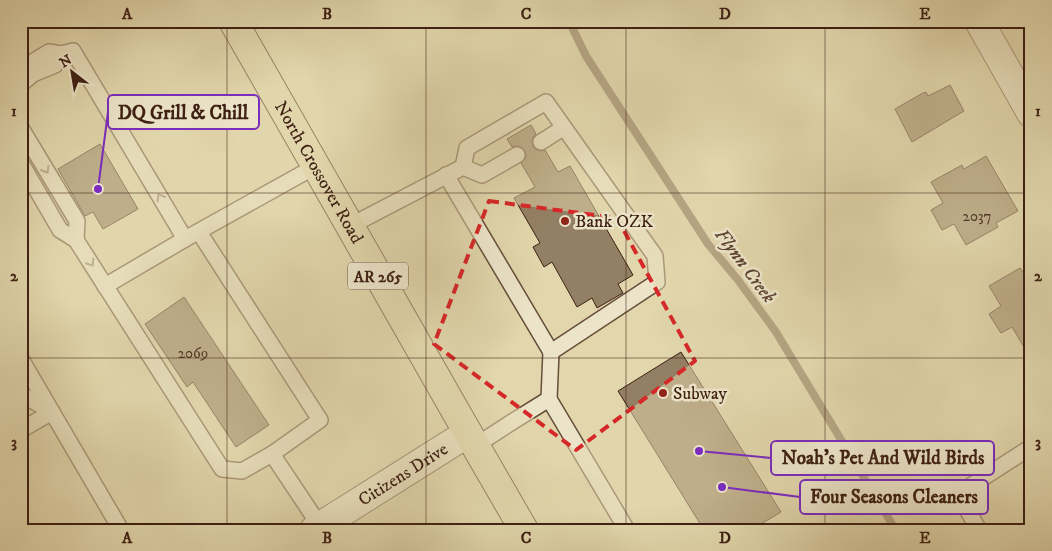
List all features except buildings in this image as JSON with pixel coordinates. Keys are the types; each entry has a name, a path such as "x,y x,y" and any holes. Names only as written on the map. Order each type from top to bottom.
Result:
{"main road":[{"name":"North Crossover Road","path":"234,21 524,530"}],"street":[{"path":"979,21 1031,113"},
{"name":"Citizens Drive","path":"317,528 471,440"}],"lane":[{"path":"21,69 49,52 61,54 73,51 185,239"},
{"path":"21,84 33,74 55,65 61,54"},
{"path":"463,167 467,148 546,102 655,256 657,282 551,352"},
{"path":"21,128 77,221 76,240"},
{"path":"541,142 563,128"},
{"path":"463,167 482,175 517,155"},
{"path":"21,163 60,230 76,240 222,469 242,471 272,454 320,420 199,232"},
{"path":"105,286 316,166"},
{"path":"350,226 463,167"},
{"path":"446,176 551,352 548,399 627,530"},
{"path":"21,359 122,530"},
{"path":"21,394 52,412"},
{"path":"471,440 512,422 548,399"},
{"path":"21,430 52,412"},
{"path":"979,530 958,494 1031,447"},
{"path":"272,454 317,528"}],"highlighted area":[{"path":"489,201 617,218 695,361 576,450 434,344"}],"waterway":[{"name":"Flynn Creek","path":"569,21 586,56 708,244 738,280 776,332 895,530"}],"place":[{"name":"DQ Grill & Chill","path":"98,189"},
{"name":"Bank OZK","path":"565,221"},
{"name":"Subway","path":"663,393"},
{"name":"Noah's Pet And Wild Birds","path":"699,451"},
{"name":"Four Seasons Cleaners","path":"722,487"}]}
